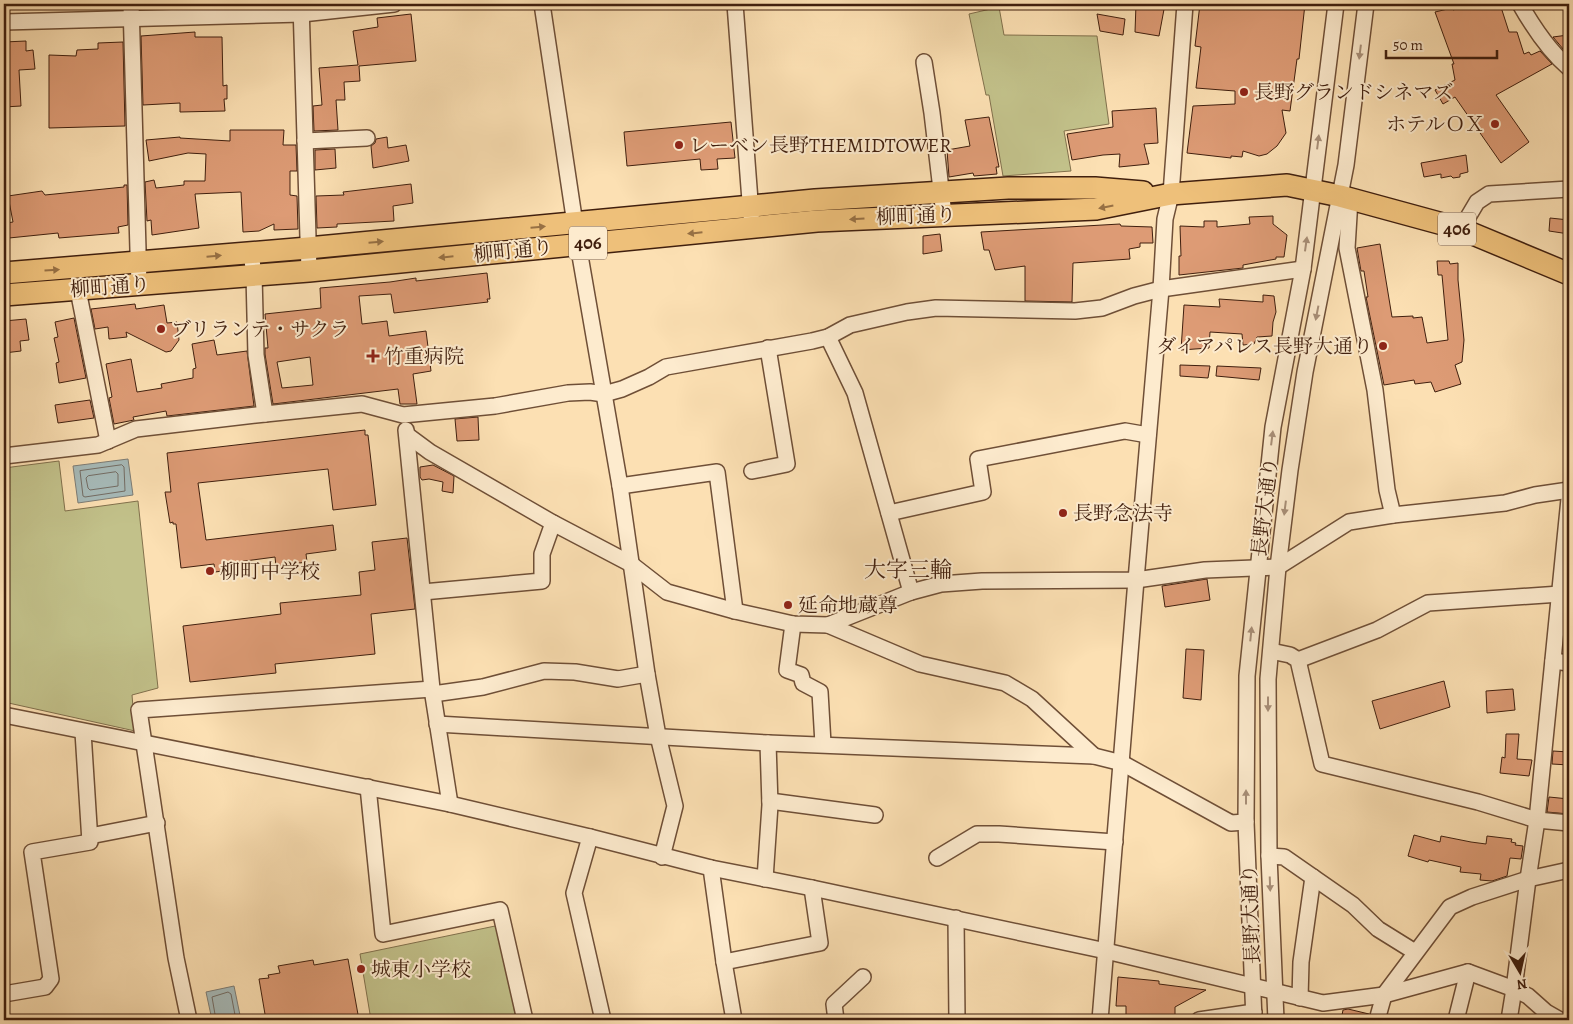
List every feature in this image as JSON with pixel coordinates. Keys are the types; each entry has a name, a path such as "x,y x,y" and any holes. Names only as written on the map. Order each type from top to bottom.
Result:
{"highway":[{"name":"柳町通り","path":"4,295 309,271 577,234 752,217 817,221 1096,209 1171,194 1288,185 1345,198"},
{"name":"柳町通り","path":"752,217 815,200 1008,188 1094,188 1171,194"},
{"name":"406","path":"1345,198 1460,230 1569,274"},
{"name":"柳町通り","path":"4,273 138,264 308,248 577,234"}],"street":[{"path":"4,22 131,11 301,9 394,4"},
{"path":"542,4 577,234 620,486 647,674 658,736 676,806 662,856"},
{"path":"735,4 752,217"},
{"path":"1100,1020 1161,289 1165,218 1171,194 1185,4"},
{"name":"長野大通り","path":"1254,1016 1246,822 1247,676 1273,427 1303,269 1336,4"},
{"name":"長野大通り","path":"1276,1020 1269,856 1268,679 1278,567 1290,470 1305,372 1345,198 1346,165 1366,4"},
{"path":"1520,4 1533,26 1559,59 1569,68"},
{"path":"301,9 309,271"},
{"path":"131,11 139,285"},
{"path":"924,62 944,215"},
{"path":"305,141 367,138"},
{"path":"1460,230 1477,202 1489,194 1569,189"},
{"path":"1345,198 1347,248 1375,390 1387,490 1393,515"},
{"path":"251,253 254,275 256,355 265,414"},
{"path":"4,456 98,445 136,429 265,414 362,404 402,415 495,406 568,394 590,392 604,394 636,383 666,367 828,338 850,326 926,309 1074,311 1102,308 1134,296 1161,289 1303,269"},
{"path":"78,290 108,441"},
{"path":"828,338 854,393 911,592"},
{"path":"752,471 787,464 768,348"},
{"path":"402,415 407,435 432,691 450,804"},
{"path":"889,513 984,492 978,458 1125,432 1148,435"},
{"path":"407,435 422,447 631,564 668,592 735,611 793,624 828,625 920,664 1005,683 1032,699 1094,756"},
{"path":"620,486 717,472 735,611"},
{"path":"828,625 911,592 941,584 982,581 1136,580 1205,570 1278,567 1349,522 1505,502 1569,490"},
{"path":"1509,1020 1538,820 1569,499"},
{"path":"423,592 542,581 542,554 554,522"},
{"path":"1298,660 1377,630 1428,603 1560,594"},
{"path":"793,624 788,670 800,675 803,683 820,692 823,744"},
{"path":"1271,651 1290,655 1298,660 1322,764 1478,802 1538,820 1569,823"},
{"path":"1553,661 1569,663"},
{"path":"189,1020 176,958 139,710 483,687 544,671 575,672 618,680 647,674"},
{"path":"4,715 450,804 711,868 1106,951 1322,1003 1384,996 1468,972 1528,996 1546,1012 1560,1020"},
{"path":"437,724 768,743 1094,756 1122,763 1231,823 1246,822"},
{"path":"4,994 45,987 51,979 32,852 90,842 83,732"},
{"path":"765,879 770,801 768,743"},
{"path":"368,787 383,934 500,910 525,1020"},
{"path":"770,801 875,815"},
{"path":"90,836 157,823"},
{"path":"937,858 977,834 1116,842"},
{"path":"590,837 574,893 603,1020"},
{"path":"1269,856 1284,856 1352,905 1378,929 1415,952"},
{"path":"711,868 734,1020"},
{"path":"1377,1020 1384,996 1450,907 1472,897 1528,879 1569,870"},
{"path":"1300,998 1301,962 1313,877"},
{"path":"724,962 820,942 812,888"},
{"path":"956,918 956,1020"},
{"path":"1456,1020 1468,972"},
{"path":"836,1020 834,1004 863,977"},
{"path":"1199,1020 1254,1016"}],"shaded area":[{"path":"999,7 1004,35 1097,36 1109,124 1064,131 1071,171 1003,176 989,95 986,95 969,14"},
{"path":"59,461 65,511 138,501 158,688 132,695 135,731 4,702 4,468"},
{"path":"500,925 516,1020 371,1020 360,954"}],"water":[{"path":"128,459 133,495 78,503 73,466"},
{"path":"234,986 241,1020 212,1020 206,992"}],"building":[{"path":"1136,4 1165,4 1159,36 1135,32"},
{"path":"1200,4 1305,4 1299,59 1297,59 1290,111 1282,110 1286,133 1277,146 1267,154 1259,156 1243,151 1242,157 1231,156 1231,158 1187,153 1193,106 1235,104 1235,91 1196,88 1201,47 1195,46"},
{"path":"1474,4 1500,4 1509,32 1517,32 1524,54 1529,52 1531,55 1540,51 1552,64 1496,95 1529,142 1501,163 1455,97 1443,104 1435,90 1455,80 1452,64 1454,64 1435,12 1452,8 1453,10"},
{"path":"411,14 416,61 359,66 360,81 344,82 345,100 336,100 338,130 314,131 313,106 322,105 319,68 358,65 353,31 378,27 377,18"},
{"path":"1097,14 1125,19 1123,35 1100,31"},
{"path":"195,32 195,37 222,37 223,86 227,85 227,99 224,99 225,111 180,112 180,103 143,105 141,36"},
{"path":"1568,35 1569,44 1569,56 1553,37"},
{"path":"26,41 26,51 33,50 35,69 19,70 21,106 4,107 4,42"},
{"path":"123,42 125,126 49,128 49,55 76,56 77,50 98,49 98,43"},
{"path":"1156,108 1158,143 1144,144 1149,164 1119,167 1120,154 1072,160 1067,134 1113,127 1112,111"},
{"path":"989,117 999,167 996,167 997,174 974,176 973,173 949,177 947,150 970,146 965,120"},
{"name":"レーベン長野THEMIDTOWER","path":"731,122 735,158 717,159 718,169 701,170 700,159 627,166 624,132"},
{"path":"230,130 284,130 283,145 296,145 297,171 290,171 290,195 297,196 298,229 274,230 274,224 259,231 243,232 241,192 195,194 199,228 152,235 151,220 147,221 145,182 154,180 156,188 184,185 184,181 205,181 206,154 188,153 149,161 146,140 180,137 230,141"},
{"path":"387,137 388,148 406,145 409,161 373,168 371,146 375,143 376,139"},
{"path":"335,149 336,168 315,170 315,150"},
{"path":"1466,155 1468,172 1460,174 1460,177 1441,178 1441,174 1424,177 1421,163"},
{"path":"411,184 413,203 393,206 394,221 337,224 337,227 317,228 316,196 344,195 343,192"},
{"path":"124,185 127,185 128,225 118,227 119,233 59,238 58,233 9,238 7,223 13,222 8,196 42,191 45,195 124,187"},
{"path":"1273,216 1273,224 1287,235 1284,257 1276,257 1276,259 1243,265 1243,268 1179,275 1179,256 1181,256 1180,226 1204,227 1204,221 1217,221 1217,227 1250,224 1249,217"},
{"path":"1550,218 1569,220 1569,234 1549,231"},
{"path":"1120,224 1121,226 1152,227 1153,243 1140,243 1140,247 1129,249 1130,259 1073,263 1072,302 1025,301 1025,266 995,270 989,250 984,250 981,232"},
{"path":"940,234 942,251 923,254 923,236"},
{"path":"1380,244 1392,317 1422,317 1427,343 1448,340 1442,275 1438,275 1437,261 1449,261 1450,264 1458,263 1464,340 1462,362 1455,365 1461,384 1435,392 1431,382 1415,384 1414,380 1384,385 1366,297 1368,297 1364,271 1361,271 1357,248"},
{"path":"487,273 490,299 487,299 488,302 394,313 391,294 359,296 362,324 387,321 389,336 426,331 431,371 413,374 417,404 400,404 398,389 273,404 265,354 265,348 268,348 265,314 321,308 320,288 416,278 416,281","holes":["310,357 313,385 282,388 277,362"]},
{"path":"1263,295 1274,296 1276,312 1272,336 1257,337 1254,344 1243,345 1242,334 1210,332 1209,348 1181,350 1184,305 1220,307 1219,299 1263,302"},
{"path":"135,304 136,309 164,305 167,323 177,322 179,340 171,351 166,352 126,332 127,337 109,339 108,327 95,329 91,309"},
{"path":"74,318 86,378 59,383 56,363 59,362 54,338 58,337 55,322"},
{"path":"26,319 29,340 20,341 21,351 4,353 4,321"},
{"path":"214,340 217,355 247,351 254,406 167,416 166,411 133,417 134,420 114,424 109,398 112,397 106,364 131,359 137,392 162,388 161,384 193,378 193,369 196,368 192,344"},
{"path":"1180,365 1210,366 1208,378 1180,376"},
{"path":"1217,366 1261,368 1259,380 1216,376"},
{"path":"90,400 94,418 58,423 55,405"},
{"path":"478,417 479,440 457,441 455,419"},
{"path":"365,430 365,435 368,435 376,505 333,510 328,469 198,483 206,540 333,525 336,550 306,554 307,562 276,566 275,557 230,563 230,570 215,572 214,564 181,568 176,524 170,523 165,492 171,492 167,453"},
{"path":"433,465 454,476 453,493 442,491 443,482 429,479 422,480 420,477 420,467"},
{"path":"407,538 415,609 371,614 375,654 275,664 276,673 190,682 183,626 281,614 280,603 361,595 359,572 375,570 372,542"},
{"path":"1207,579 1210,600 1165,607 1162,586"},
{"path":"1186,649 1204,650 1201,700 1183,698"},
{"path":"1444,681 1450,707 1380,729 1372,701"},
{"path":"1513,689 1515,710 1487,713 1486,691"},
{"path":"1506,734 1519,734 1517,759 1532,760 1529,776 1500,773 1502,757 1505,758"},
{"path":"1553,751 1569,752 1569,765 1552,764"},
{"path":"1549,797 1569,799 1569,814 1547,812"},
{"path":"1414,835 1440,842 1441,836 1486,844 1487,836 1512,839 1511,842 1516,843 1515,845 1523,846 1521,859 1510,858 1507,876 1492,881 1480,880 1481,874 1460,872 1461,867 1429,860 1428,862 1408,856"},
{"path":"348,959 359,1020 266,1020 259,979 269,978 268,975 280,973 278,966 313,960 314,965"},
{"path":"1118,977 1159,981 1159,984 1206,990 1175,1007 1175,1019 1166,1016 1148,1020 1126,1020 1126,1006 1116,1006"},
{"path":"1348,1009 1369,1014 1368,1020 1341,1020 1343,1010"}],"place":[{"name":"長野グランドシネマズ","path":"1244,92"},
{"name":"ホテルＯＸ","path":"1495,124"},
{"name":"レーベン長野THEMIDTOWER","path":"679,145"},
{"name":"ブリランテ・サクラ","path":"161,329"},
{"name":"ダイアパレス長野大通り","path":"1383,346"},
{"name":"竹重病院","path":"373,356"},
{"name":"長野念法寺","path":"1063,513"},
{"name":"柳町中学校","path":"210,571"},
{"name":"延命地蔵尊","path":"788,605"},
{"name":"城東小学校","path":"361,969"}],"district":[{"name":"大字三輪","path":"908,570"}]}
